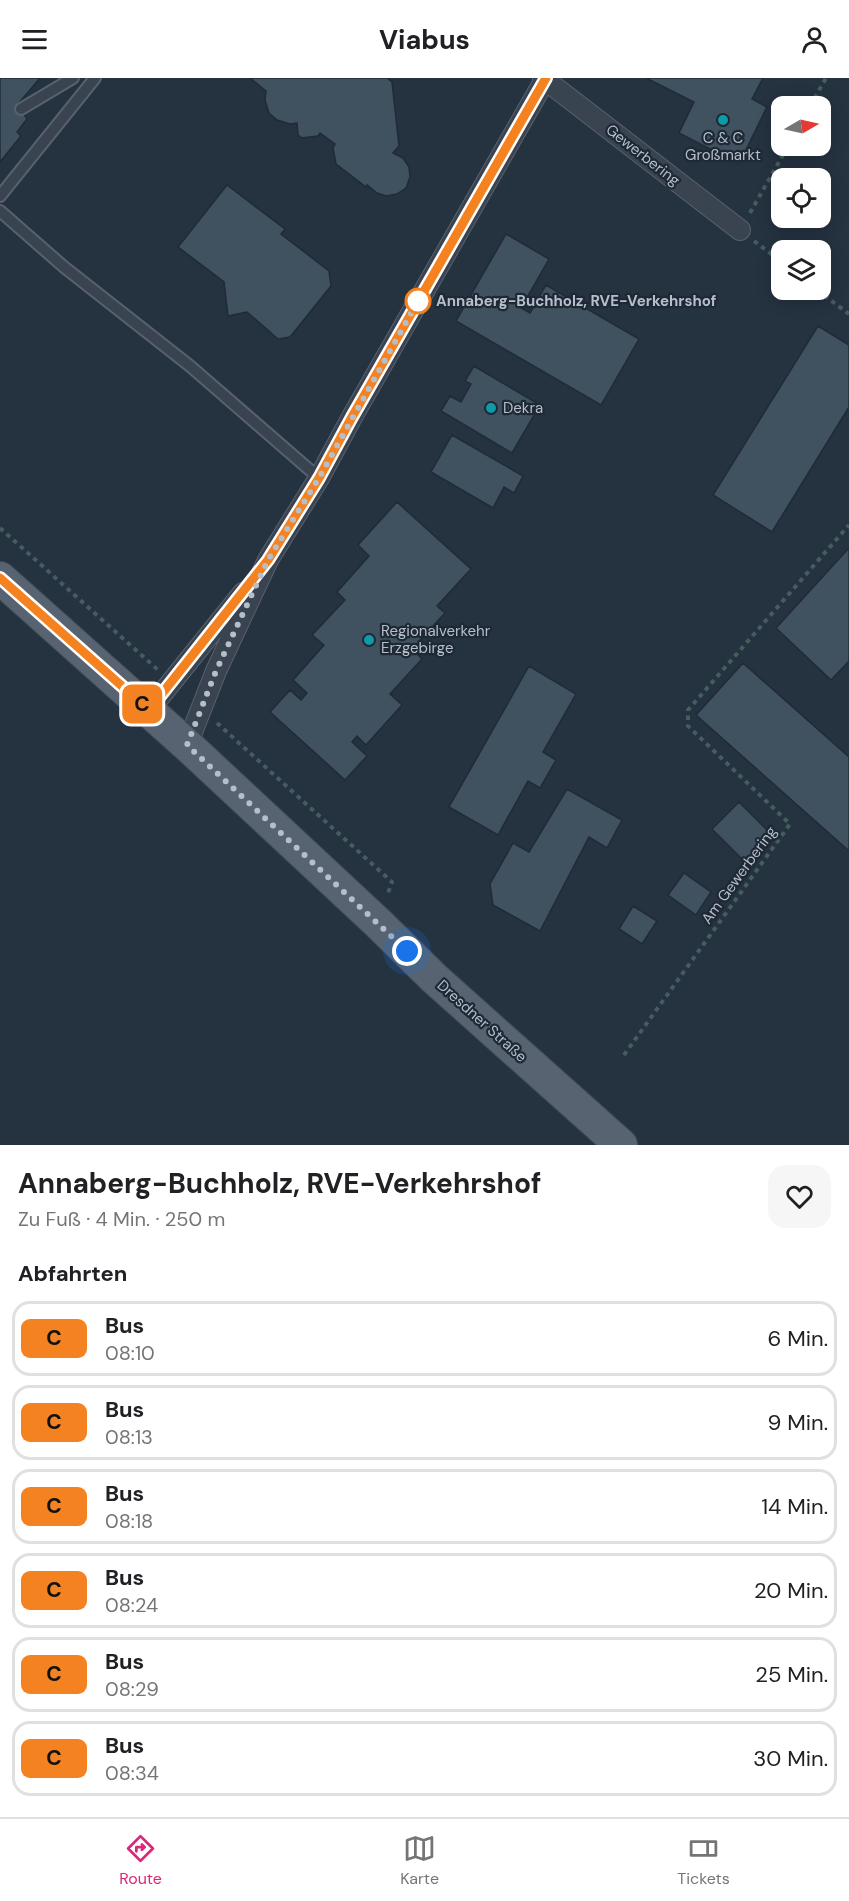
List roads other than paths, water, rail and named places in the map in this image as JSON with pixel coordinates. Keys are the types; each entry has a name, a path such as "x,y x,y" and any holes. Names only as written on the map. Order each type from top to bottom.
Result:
{"main road":[{"name":"Dresdner Straße","path":"0,578 149,710 370,915 435,979 621,1145"}],"street":[{"name":"Gewerbering","path":"149,710 268,560 319,478 545,79 740,230"},
{"name":"Gewerbering","path":"187,745 216,671 268,560"}],"lane":[{"path":"21,109 73,78"},
{"path":"0,196 95,78"},
{"path":"0,211 63,267 174,353 319,478"}],"place":[{"name":"C & C Großmarkt","path":"723,120"},
{"name":"Annaberg-Buchholz, RVE-Verkehrshof","path":"418,301"},
{"name":"Dekra","path":"491,408"},
{"name":"Regionalverkehr Erzgebirge","path":"369,640"}]}
